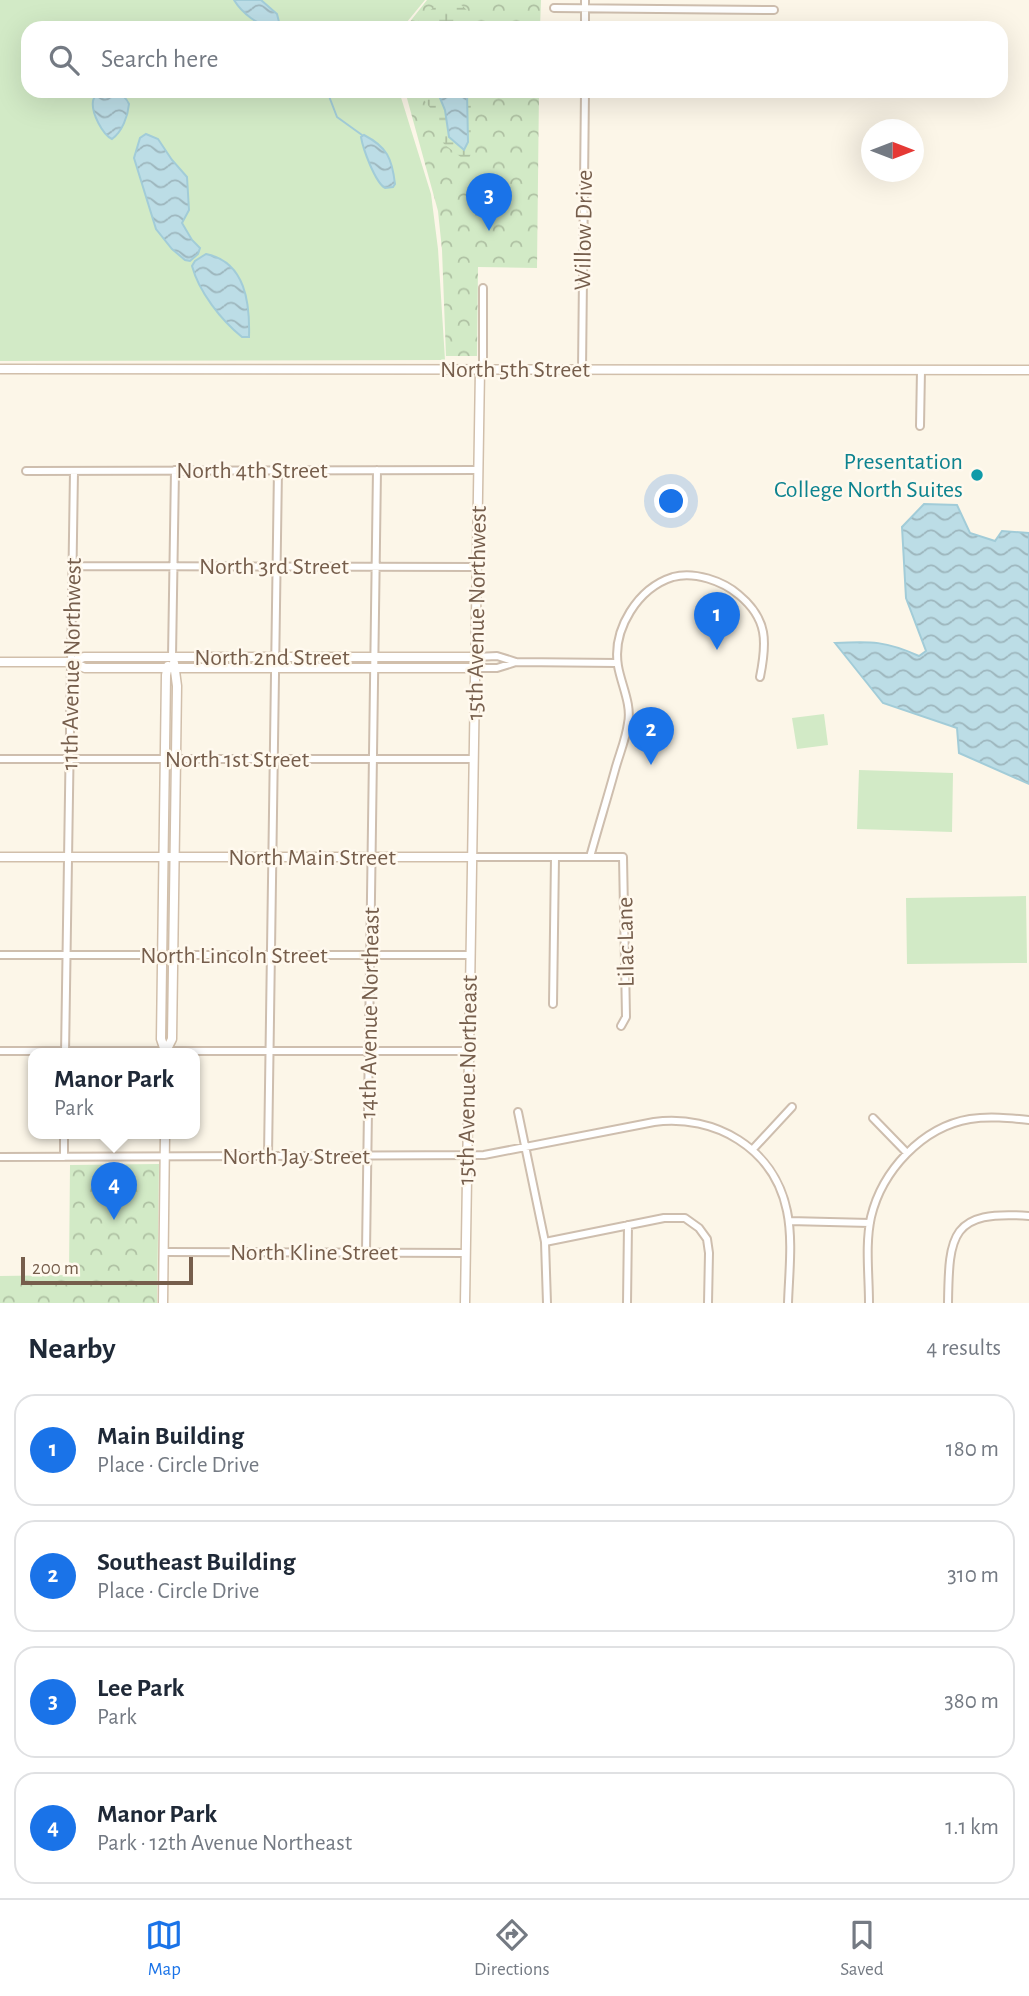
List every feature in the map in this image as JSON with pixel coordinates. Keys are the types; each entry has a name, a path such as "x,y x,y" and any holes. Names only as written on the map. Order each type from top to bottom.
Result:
{"street":[{"path":"585,0 585,21"},
{"path":"554,8 774,10"},
{"name":"Willow Drive","path":"582,370 585,98"},
{"name":"15th Avenue Northwest","path":"472,857 483,288"},
{"name":"North 5th Street","path":"0,369 1029,370"},
{"path":"920,426 921,370"},
{"path":"164,1048 161,1039 164,759 172,657 175,470"},
{"path":"268,1156 278,470"},
{"name":"14th Avenue Northeast","path":"366,1252 377,470"},
{"name":"North 4th Street","path":"26,471 478,470"},
{"name":"11th Avenue Northwest","path":"66,1048 74,471"},
{"name":"North 3rd Street","path":"73,566 476,566"},
{"path":"590,858 629,720 617,663 621,634 631,609 642,597 662,582 690,575 736,592 753,610 765,637 760,677"},
{"path":"475,657 497,656 516,662 617,663"},
{"name":"North 2nd Street","path":"71,662 84,657 475,657"},
{"name":"North 2nd Street","path":"0,662 71,662 85,667 475,668"},
{"path":"475,668 497,668 516,662"},
{"path":"168,1048 172,1039 176,759 171,668"},
{"name":"North 1st Street","path":"0,759 474,759"},
{"name":"North Main Street","path":"0,857 623,857"},
{"name":"15th Avenue Northeast","path":"464,1303 472,857"},
{"path":"552,1004 555,857"},
{"name":"Lilac Lane","path":"621,1026 626,1017 623,857"},
{"name":"North Lincoln Street","path":"0,955 469,955"},
{"path":"0,1051 28,1051"},
{"path":"200,1052 468,1051"},
{"path":"788,1303 789,1221 778,1182 753,1149 792,1107"},
{"path":"519,1112 545,1242 547,1303"},
{"path":"873,1118 907,1153"},
{"path":"869,1303 870,1223 885,1182 907,1153 932,1134 961,1121 985,1118 1029,1120"},
{"name":"North Jay Street","path":"0,1157 467,1156 525,1148 673,1119 699,1122 718,1129 753,1149"},
{"path":"64,1139 64,1157"},
{"path":"163,1303 165,1139"},
{"path":"948,1303 951,1251 959,1232 977,1219 990,1215 1029,1216"},
{"path":"545,1242 680,1217 690,1221 704,1233 709,1253 708,1303"},
{"path":"789,1221 870,1223"},
{"path":"627,1303 628,1225"},
{"name":"North Kline Street","path":"164,1252 465,1253"}],"green space":[{"path":"0,0 425,0 408,21 21,21 21,98 401,98 431,194 438,249 445,360 0,361"},
{"path":"427,0 541,0 540,21 410,21"},
{"path":"442,0 460,4 468,11 472,21 418,21"},
{"path":"407,98 539,98 537,268 478,267 477,356 446,356 438,211"},
{"path":"422,98 473,98 472,152 469,158 462,158 444,144 437,133 431,109"},
{"path":"824,714 828,745 797,749 792,718"},
{"path":"859,770 953,773 952,832 857,829"},
{"path":"1026,896 1027,963 907,964 906,898"},
{"path":"159,1164 157,1303 0,1303 0,1276 69,1275 70,1165"}],"water":[{"path":"234,0 261,0 277,14 279,21 256,21 241,10"},
{"path":"125,98 129,104 124,123 112,139 96,117 93,99"},
{"path":"440,98 467,98 468,142 464,150 449,137 445,110"},
{"path":"146,134 158,139 187,177 189,210 182,223 200,248 190,261 172,249 156,229 134,158 140,138"},
{"path":"364,135 387,154 394,175 393,187 385,188 377,179 364,149 361,137"},
{"path":"206,254 230,266 243,286 249,337 242,337 226,322 200,286 192,266"},
{"path":"924,504 957,505 970,533 995,541 1002,531 1029,533 1029,784 959,753 957,728 883,703 835,643 878,643 919,656 926,651 906,598 902,527"}],"waterway":[{"path":"330,98 337,117 362,135"}],"place":[{"name":"Lee Park","path":"489,231"},
{"name":"Presentation College North Suites","path":"977,475"},
{"name":"Main Building","path":"717,650"},
{"name":"Southeast Building","path":"651,765"},
{"name":"Manor Park","path":"114,1220"}]}
